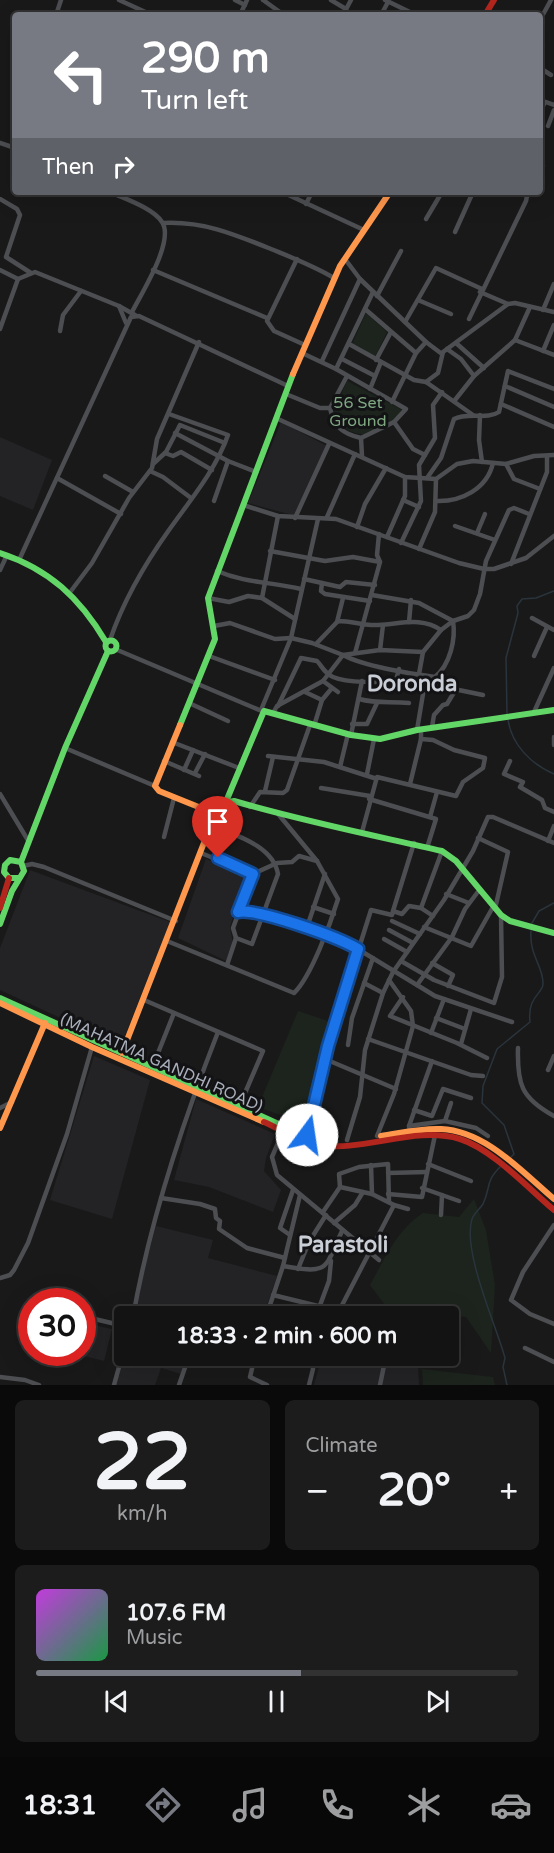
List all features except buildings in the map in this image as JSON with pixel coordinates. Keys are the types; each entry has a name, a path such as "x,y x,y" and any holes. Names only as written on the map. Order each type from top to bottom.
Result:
{"main road":[{"path":"214,816 211,812 159,791 155,786 215,639 208,598 255,472 278,419 288,386 334,278 388,195"},
{"path":"0,924 18,878 24,871 22,864 29,842 65,748 112,650 108,641 71,591 49,573 20,558 4,554"},
{"path":"225,804 263,711 312,726 374,739 419,729 468,724 554,710"},
{"path":"122,1053 176,921 214,816 231,800 298,820 414,843 442,851 452,857 501,915 510,921 554,933"},
{"path":"0,908 9,878 2,868 14,860 22,864"},
{"path":"9,878 18,878"},
{"path":"0,998 46,1022 122,1053 195,1089"},
{"name":"(MAHATMA GANDHI ROAD)","path":"0,1003 46,1022 92,1047 195,1089 314,1144 338,1145 435,1135"},
{"path":"0,1128 46,1022"},
{"path":"284,1129 320,1141 347,1140 410,1129 453,1131 469,1136 490,1153 506,1171 554,1210"},
{"path":"435,1135 465,1140 511,1164 554,1199"},
{"path":"518,1181 523,1174"}],"street":[{"path":"119,0 145,12"},
{"path":"235,0 246,2"},
{"path":"263,0 280,12"},
{"path":"331,0 346,9"},
{"path":"344,12 351,0"},
{"path":"543,15 553,0"},
{"path":"386,1 410,12"},
{"path":"543,70 551,75"},
{"path":"548,126 554,111"},
{"path":"121,195 163,223 185,222 213,227 297,259 334,278"},
{"path":"288,195 364,230"},
{"path":"306,204 310,195"},
{"path":"426,219 440,195"},
{"path":"455,232 472,195"},
{"path":"469,319 526,201 526,195"},
{"path":"0,199 17,209 20,215 5,256 31,273"},
{"path":"20,558 126,323 133,314 153,270 165,240 163,223"},
{"path":"336,369 365,309 401,251"},
{"path":"297,259 267,318 267,324 274,331 305,345"},
{"path":"345,259 375,294 442,354"},
{"path":"405,322 436,268 508,304 554,312"},
{"path":"0,270 18,279"},
{"path":"153,270 267,318"},
{"path":"0,329 18,279 31,273 42,273 199,342 288,386"},
{"path":"321,361 360,279"},
{"path":"543,310 554,284"},
{"path":"60,331 63,315 81,291"},
{"path":"418,300 451,314"},
{"path":"426,382 438,373 442,354 447,349 508,304"},
{"path":"119,306 126,323"},
{"path":"455,400 474,376 515,340 530,307"},
{"path":"365,309 416,353"},
{"path":"543,351 554,326"},
{"path":"370,388 378,361 391,332"},
{"path":"515,340 554,355"},
{"path":"71,591 89,569 133,492 150,471 157,439 199,342"},
{"path":"392,402 416,353 426,342"},
{"path":"456,343 483,368"},
{"path":"349,344 406,375 426,382 455,400 472,415"},
{"path":"447,349 461,359 474,376"},
{"path":"302,353 336,369 406,409 394,422 361,438 347,434 334,423 330,408 346,376"},
{"path":"342,359 375,376"},
{"path":"427,478 441,458 454,419 480,414 496,415 501,404 507,373 511,371 554,390"},
{"path":"505,386 554,407"},
{"path":"402,543 419,507 419,465 435,438 433,405 441,392"},
{"path":"286,394 320,408 330,408"},
{"path":"501,404 554,428"},
{"path":"108,641 129,590 212,470 228,435 169,414"},
{"path":"480,414 479,440 482,462"},
{"path":"278,419 405,477 436,479 457,464 482,462 506,464 529,457 554,455"},
{"path":"394,422 413,448 425,455"},
{"path":"153,464 165,453 182,424 225,443"},
{"path":"175,434 228,462 255,472"},
{"path":"339,446 347,434"},
{"path":"361,438 362,456"},
{"path":"295,518 329,444"},
{"path":"165,453 172,456 181,452 212,470"},
{"path":"327,517 355,454"},
{"path":"511,564 547,472 547,456"},
{"path":"214,501 228,462"},
{"path":"436,501 464,498 490,476 493,463"},
{"path":"506,464 514,479 540,489"},
{"path":"357,527 365,504 386,468"},
{"path":"150,471 191,498"},
{"path":"105,476 133,492"},
{"path":"387,537 403,500 405,477"},
{"path":"57,478 121,514"},
{"path":"419,549 430,528 436,501 436,479"},
{"path":"403,500 419,507"},
{"path":"243,506 278,516 318,519 327,517 484,569 511,564 532,555 554,536"},
{"path":"419,674 423,652 441,630 453,621 468,616 474,610 480,594 484,569 495,540 512,508 529,514"},
{"path":"477,533 485,514"},
{"path":"262,598 278,516"},
{"path":"112,650 263,711 291,638 318,519"},
{"path":"455,526 495,540"},
{"path":"355,652 380,562 377,555 379,534"},
{"path":"270,551 325,561 353,557 380,562"},
{"path":"0,570 4,554"},
{"path":"217,571 238,579 301,589"},
{"path":"304,579 340,587 346,582 375,585"},
{"path":"322,584 321,591 325,594 343,598 411,600 445,614 453,621"},
{"path":"208,598 229,602 248,596 262,598 295,619"},
{"path":"316,644 337,622 343,598"},
{"path":"409,622 411,600"},
{"path":"532,618 554,630"},
{"path":"214,626 231,623 276,639 291,638 316,644 377,666 435,677 445,663 452,646 453,621"},
{"path":"337,622 383,625 426,622 441,630"},
{"path":"380,650 383,625"},
{"path":"534,656 547,627"},
{"path":"278,706 323,681 344,655 380,650 423,652"},
{"path":"209,656 275,680"},
{"path":"273,713 302,658 317,661 319,667 329,674 362,681 380,683 396,680 399,669"},
{"path":"534,712 554,668"},
{"path":"410,784 422,739 419,729 426,676"},
{"path":"323,681 338,692"},
{"path":"340,767 362,681"},
{"path":"425,683 483,695"},
{"path":"250,807 259,793 286,791 296,758 322,700 332,688"},
{"path":"432,727 434,715 443,705 447,704 456,689"},
{"path":"305,692 322,700"},
{"path":"359,699 377,703 409,703"},
{"path":"189,703 228,721"},
{"path":"352,724 367,724 377,703"},
{"path":"554,737 554,745"},
{"path":"367,774 374,739"},
{"path":"265,791 270,756 296,758 340,767 375,778 385,778 456,796 463,782 483,768 485,758 454,750 433,740 422,739"},
{"path":"172,742 239,768"},
{"path":"65,748 155,786"},
{"path":"184,770 193,750"},
{"path":"164,760 197,775 205,754"},
{"path":"510,761 504,774 520,780 523,783 520,787 542,800 545,808 554,812"},
{"path":"362,832 375,778"},
{"path":"321,788 370,797 436,819 427,848"},
{"path":"430,817 437,792"},
{"path":"0,795 29,842"},
{"path":"164,837 174,798"},
{"path":"167,941 294,993 303,984 334,914 338,899 317,861 278,813"},
{"path":"347,1140 358,1108 368,1039 383,993 393,972 446,894 488,817 493,817 551,842 554,826"},
{"path":"211,825 250,841 276,863 278,874 252,944 236,938"},
{"path":"424,927 450,940 471,946 494,908 508,852 478,838"},
{"path":"307,1135 325,1059 371,910 392,915 414,843"},
{"path":"421,908 442,851"},
{"path":"201,853 253,874"},
{"path":"227,965 236,938 232,928 253,874 276,863 292,862 299,856 317,861"},
{"path":"22,864 44,867 176,921"},
{"path":"306,930 325,874"},
{"path":"0,901 8,886"},
{"path":"417,985 450,940 469,903 480,889"},
{"path":"446,894 469,903"},
{"path":"393,911 402,914 409,906 421,908 432,915"},
{"path":"313,907 334,914"},
{"path":"238,912 248,910 306,930 326,933 444,999 512,1022"},
{"path":"401,961 424,975 459,991 494,1003 502,977 503,923 501,915"},
{"path":"392,921 420,934"},
{"path":"389,930 413,943"},
{"path":"384,939 407,952"},
{"path":"348,1045 352,1018 373,958"},
{"path":"432,963 453,975 448,986"},
{"path":"377,1136 396,1089 414,1026 411,1011 389,980"},
{"path":"364,983 383,993"},
{"path":"454,1003 459,991"},
{"path":"403,997 390,1016 461,1044 487,1058"},
{"path":"431,1033 444,999"},
{"path":"144,1000 263,1051 245,1093"},
{"path":"461,1044 471,1009"},
{"path":"156,1058 174,1013"},
{"path":"436,1018 465,1029"},
{"path":"136,1306 161,1198 195,1089 218,1032"},
{"path":"368,1039 471,1075 483,1076"},
{"path":"0,1278 10,1275 28,1243 67,1134 92,1047"},
{"path":"518,1048 518,1068 522,1088 530,1102 553,1113"},
{"path":"548,1070 554,1056"},
{"path":"325,1059 396,1089"},
{"path":"432,1061 414,1110 410,1129 445,1121 476,1128 488,1136"},
{"path":"414,1110 432,1116 443,1089 471,1098"},
{"path":"0,1108 12,1102"},
{"path":"445,1121 451,1103"},
{"path":"284,1129 272,1157 272,1165 281,1180 379,1260"},
{"path":"388,1194 422,1197 422,1188 435,1135"},
{"path":"298,1269 312,1236 340,1187 339,1174 371,1165 388,1164 388,1194 391,1204 381,1233 368,1252 341,1306"},
{"path":"428,1164 471,1180"},
{"path":"371,1165 372,1194"},
{"path":"388,1173 426,1172"},
{"path":"340,1187 372,1194 391,1204 408,1209"},
{"path":"422,1188 459,1201"},
{"path":"291,1235 280,1228 293,1190"},
{"path":"334,1223 358,1202 363,1192"},
{"path":"270,1306 283,1266 300,1195"},
{"path":"441,1215 442,1195"},
{"path":"161,1198 201,1204 215,1209 216,1218 220,1221 219,1229 236,1243 285,1258"},
{"path":"554,1225 523,1272 511,1300 530,1314 554,1324"},
{"path":"320,1306 328,1281 331,1260 342,1231"},
{"path":"283,1266 317,1269 331,1260"},
{"path":"273,1295 310,1306"},
{"path":"96,1319 114,1324"},
{"path":"525,1348 554,1362"},
{"path":"114,1385 119,1366"},
{"path":"182,1384 186,1366"},
{"path":"253,1366 250,1377 267,1385"},
{"path":"309,1385 313,1366"},
{"path":"380,1385 384,1366"},
{"path":"0,1377 25,1380 39,1385"}],"shaded area":[{"path":"281,422 327,446 296,516 248,503"},
{"path":"0,437 52,460 33,510 0,496"},
{"path":"206,859 249,876 230,927 233,944 226,961 178,938"},
{"path":"30,870 170,922 121,1046 0,990 0,948"},
{"path":"94,1056 150,1080 112,1219 50,1200"},
{"path":"196,1099 275,1134 264,1171 281,1190 273,1212 209,1187 174,1180"},
{"path":"156,1226 213,1240 208,1258 277,1276 267,1306 134,1306"},
{"path":"96,1326 112,1329 104,1361 96,1359"},
{"path":"118,1366 184,1366 181,1374 161,1368 155,1385 114,1385"},
{"path":"319,1366 418,1366 419,1385 314,1385"}],"green space":[{"path":"366,313 387,332 375,357 352,344"},
{"name":"56 Set Ground","path":"347,381 402,410 390,423 371,433 360,434 348,430 337,423 334,410"},
{"path":"298,1011 331,1022 305,1124 258,1107"},
{"path":"474,1199 486,1230 495,1285 491,1353 466,1317 459,1316 459,1306 386,1306 370,1285 392,1245 423,1213 459,1217"},
{"path":"422,1369 493,1377 495,1385 423,1385"}],"waterway":[{"path":"507,715 506,658 518,613 517,606 522,599 536,598 554,591"},
{"path":"508,720 514,738 524,753 538,765 554,774"},
{"path":"532,923 539,911 554,903"},
{"path":"510,1158 514,1154 504,1125 482,1103 483,1086 497,1049 530,1022 531,1006 543,987 532,947 531,931"},
{"path":"500,1167 490,1181 483,1204 472,1219 470,1233 481,1288 505,1358 503,1367 507,1385"}],"traffic: fast":[{"path":"180,725 215,639 208,598 293,374"},
{"path":"0,553 34,567 62,587 85,612 106,642"},
{"path":"111,640 117,646 111,652 105,646 111,640"},
{"path":"21,862 65,748 108,651"},
{"path":"214,816 225,804 264,711 351,735 380,739 417,730 554,710"},
{"path":"225,803 234,801 442,851 456,861 501,915 510,921 554,933"},
{"path":"0,924 12,891 24,871 21,862 10,860 5,865 4,872 9,878 18,878"},
{"path":"0,998 283,1126 320,1141 335,1141"}],"traffic: slow":[{"path":"293,374 340,266 388,195"},
{"path":"122,1053 214,817 211,812 159,791 155,786 180,725"},
{"path":"0,1003 92,1047 264,1122"},
{"path":"0,1128 45,1023"},
{"path":"381,1136 418,1130 457,1131 488,1145 554,1199"}],"traffic: jam":[{"path":"487,12 494,0"},
{"path":"0,908 9,878"},
{"path":"264,1122 302,1140 333,1146 424,1135 460,1139 485,1151 497,1160 554,1210"}],"district":[{"name":"Doronda","path":"412,683"},
{"name":"Parastoli","path":"343,1244"}],"route":[{"path":"218,858 222,862 246,869 253,874 238,912 248,910 306,930 326,933 358,949 328,1046 307,1135"}]}
